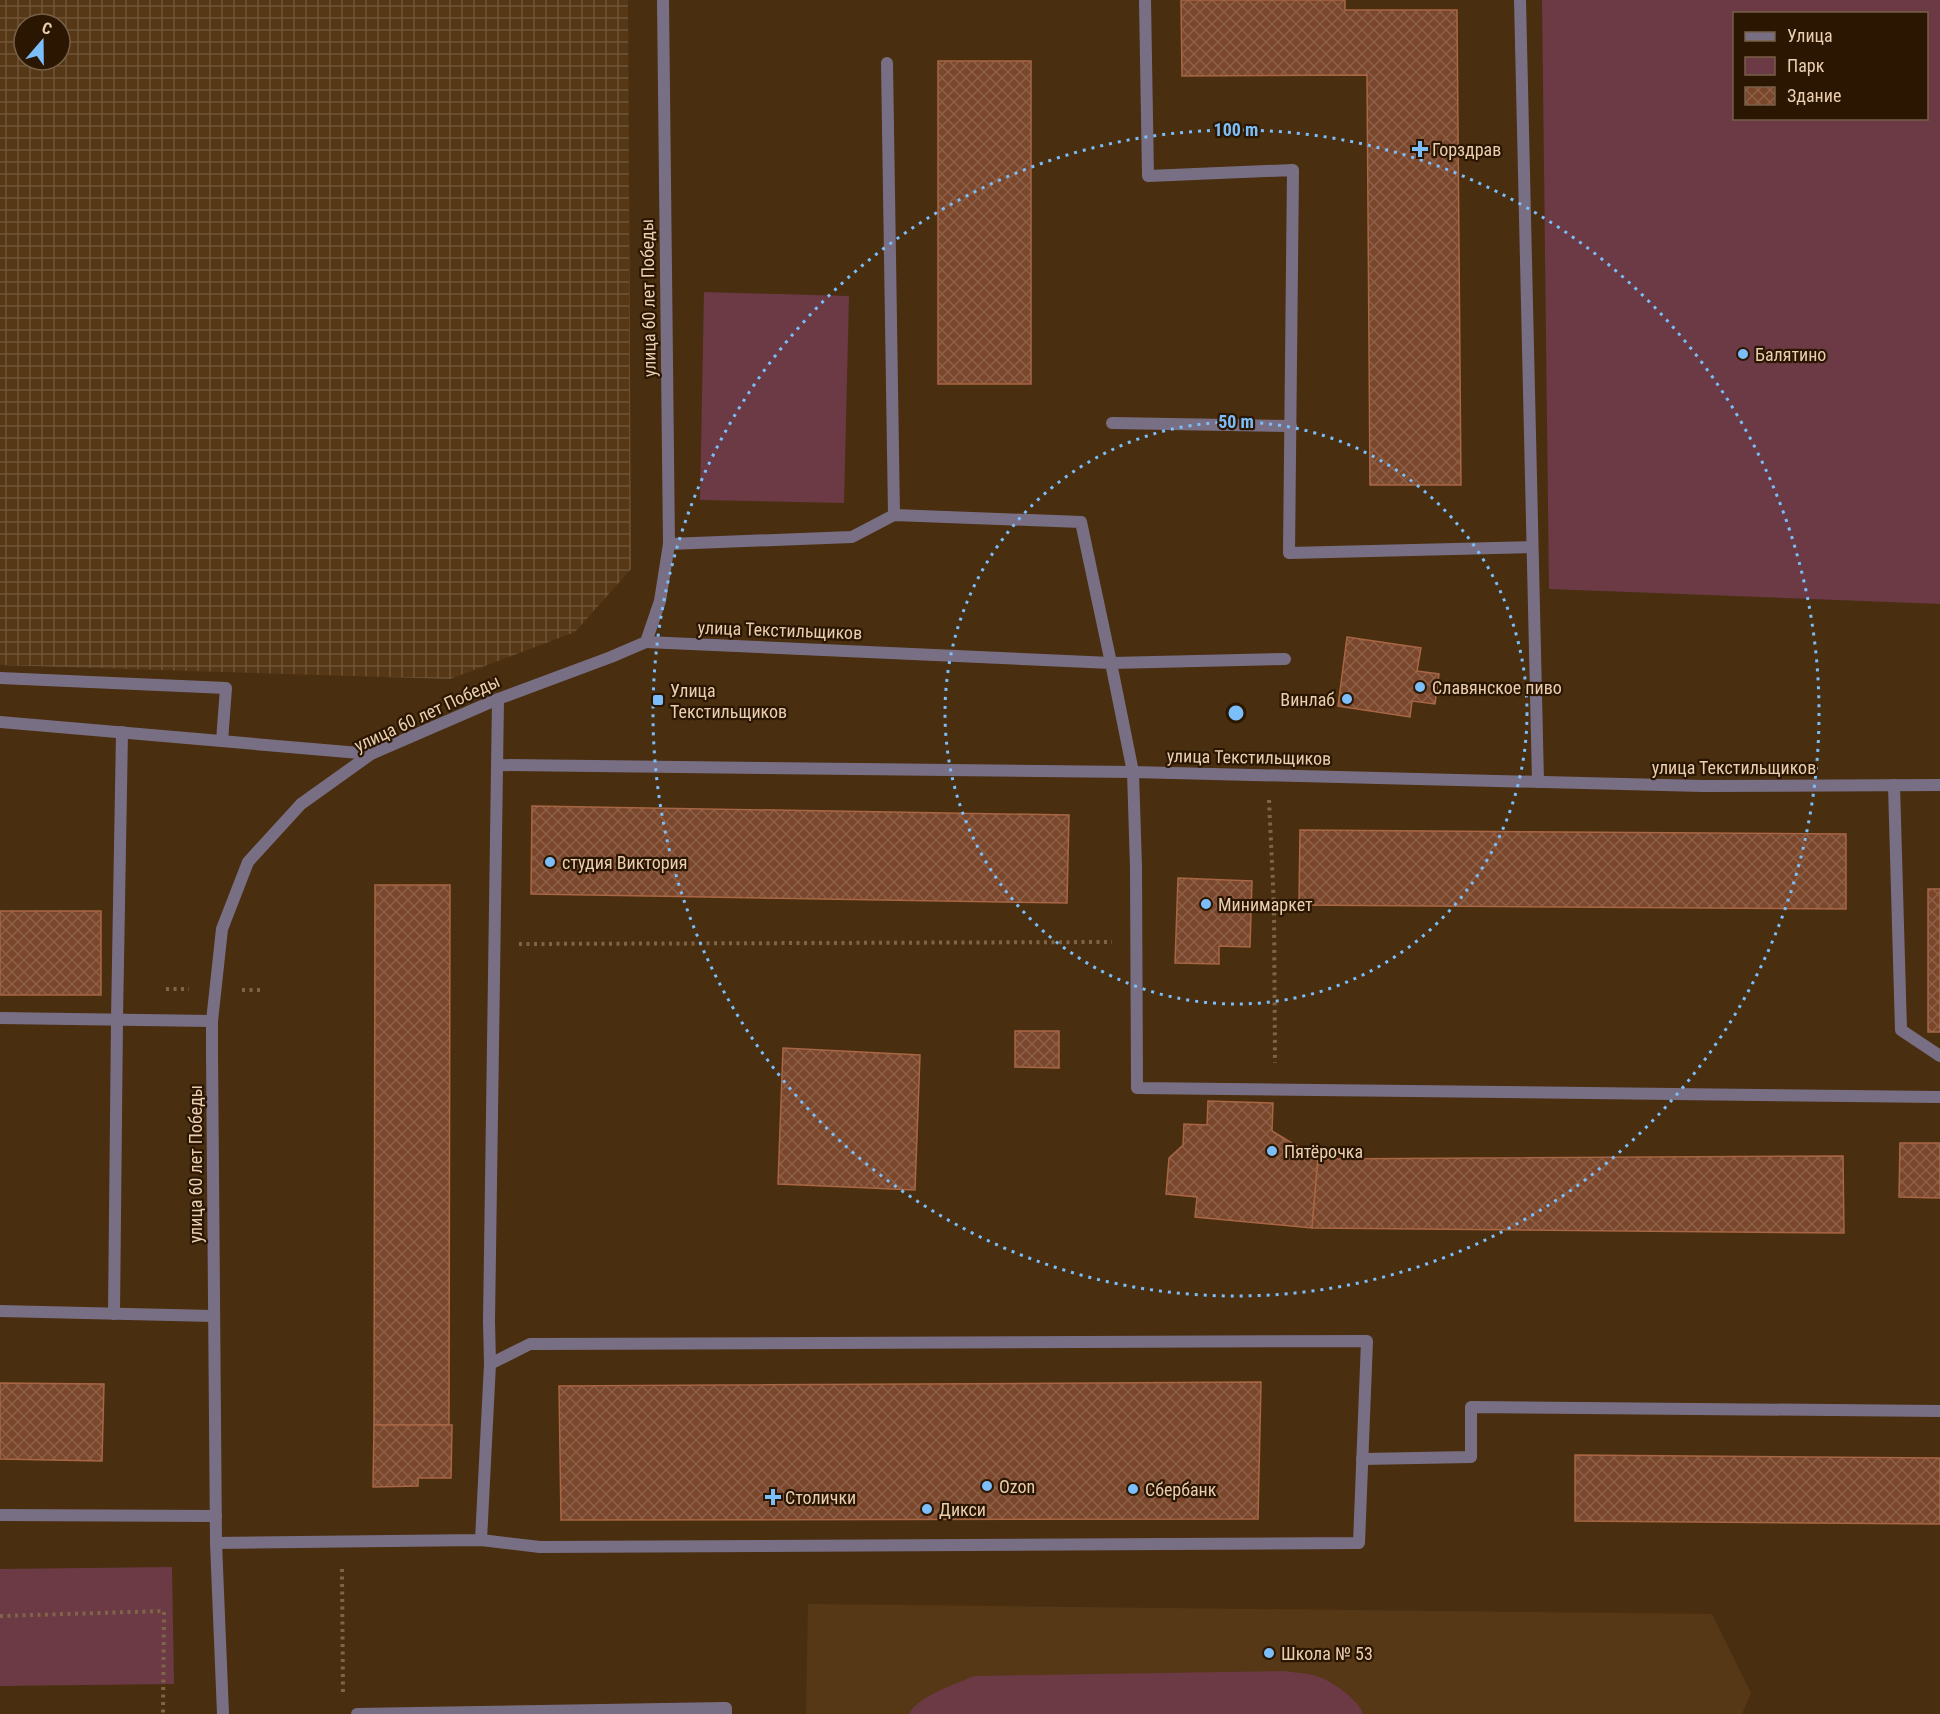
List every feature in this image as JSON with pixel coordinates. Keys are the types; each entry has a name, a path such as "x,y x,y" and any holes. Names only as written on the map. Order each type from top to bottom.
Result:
{"street":[{"name":"улица 60 лет Победы","path":"223,1714 216,1544 212,1021 222,929 249,862 302,804 370,754 498,699 646,642 660,602 669,544 663,0"},
{"path":"1145,0 1148,176 1293,170 1289,553 1532,546"},
{"path":"1520,0 1538,782"},
{"path":"887,63 894,514"},
{"path":"1112,423 1291,426"},
{"path":"669,544 852,537 894,514 1081,522 1133,772 1137,942 1137,1088 1940,1097"},
{"name":"улица Текстильщиков","path":"646,642 1110,663 1284,659"},
{"path":"0,678 226,688 222,741"},
{"path":"481,1540 490,1364 498,699"},
{"path":"0,722 370,754"},
{"path":"114,1314 122,732"},
{"name":"улица Текстильщиков","path":"497,765 1133,772 1703,786 1940,785"},
{"path":"1894,785 1901,1029 1940,1056"},
{"path":"0,1018 212,1021"},
{"path":"0,1311 213,1316"},
{"path":"216,1544 481,1540 540,1547 1359,1543 1367,1341 530,1344 490,1364"},
{"path":"1362,1459 1471,1457 1471,1407 1940,1411"},
{"path":"0,1515 216,1516"},
{"path":"357,1714 726,1708 726,1714"}],"path":[{"path":"1268,776 1274,906 1275,1089"},
{"path":"495,944 1137,942"},
{"path":"342,1541 343,1702"},
{"path":"0,1616 164,1611 164,1714"}],"shaded area":[{"path":"0,0 628,0 631,569 575,632 450,679 0,665"},
{"name":"Школа № 53","path":"808,1604 1712,1614 1751,1693 1742,1714 806,1714"}],"green space":[{"name":"Балятино","path":"1542,0 1940,0 1940,604 1549,589"},
{"path":"704,292 849,296 844,503 700,500"},
{"path":"172,1567 174,1684 0,1686 0,1569"},
{"path":"1285,1671 1325,1679 1357,1703 1363,1714 909,1714 929,1696 974,1676"}],"building":[{"path":"1181,0 1345,0 1345,10 1457,10 1461,485 1370,485 1367,75 1182,76"},
{"path":"938,61 1031,61 1031,384 938,384"},
{"path":"1347,637 1421,648 1417,671 1439,674 1435,704 1412,701 1410,717 1338,706"},
{"path":"532,806 1069,815 1067,903 531,894"},
{"path":"1300,830 1846,834 1846,909 1299,905"},
{"path":"1178,878 1252,881 1250,947 1219,946 1219,964 1175,963"},
{"path":"375,885 450,885 449,1425 374,1425"},
{"path":"1928,889 1940,889 1940,1032 1928,1032"},
{"path":"0,911 101,911 101,995 0,995"},
{"path":"1015,1031 1059,1031 1059,1068 1015,1067"},
{"path":"783,1048 920,1055 915,1190 778,1184"},
{"path":"1208,1101 1273,1103 1272,1131 1318,1159 1312,1228 1195,1217 1197,1197 1166,1194 1169,1158 1183,1145 1184,1124 1207,1125"},
{"path":"1900,1143 1940,1143 1940,1198 1899,1197"},
{"path":"1843,1156 1844,1233 1312,1228 1318,1159"},
{"path":"1261,1382 1258,1519 561,1520 559,1386"},
{"path":"0,1383 104,1384 102,1461 0,1459"},
{"path":"374,1425 452,1425 451,1478 418,1478 418,1486 373,1487"},
{"path":"1575,1455 1940,1458 1940,1524 1575,1521"}],"place":[{"name":"Горздрав","path":"1420,149"},
{"name":"Балятино","path":"1743,354"},
{"name":"Славянское пиво","path":"1420,687"},
{"name":"Винлаб","path":"1347,699"},
{"name":"Улица Текстильщиков","path":"658,700"},
{"name":"студия Виктория","path":"550,862"},
{"name":"Минимаркет","path":"1206,904"},
{"name":"Пятёрочка","path":"1272,1151"},
{"name":"Ozon","path":"987,1486"},
{"name":"Сбербанк","path":"1133,1489"},
{"name":"Столички","path":"773,1497"},
{"name":"Дикси","path":"927,1509"},
{"name":"Школа № 53","path":"1269,1653"}]}
